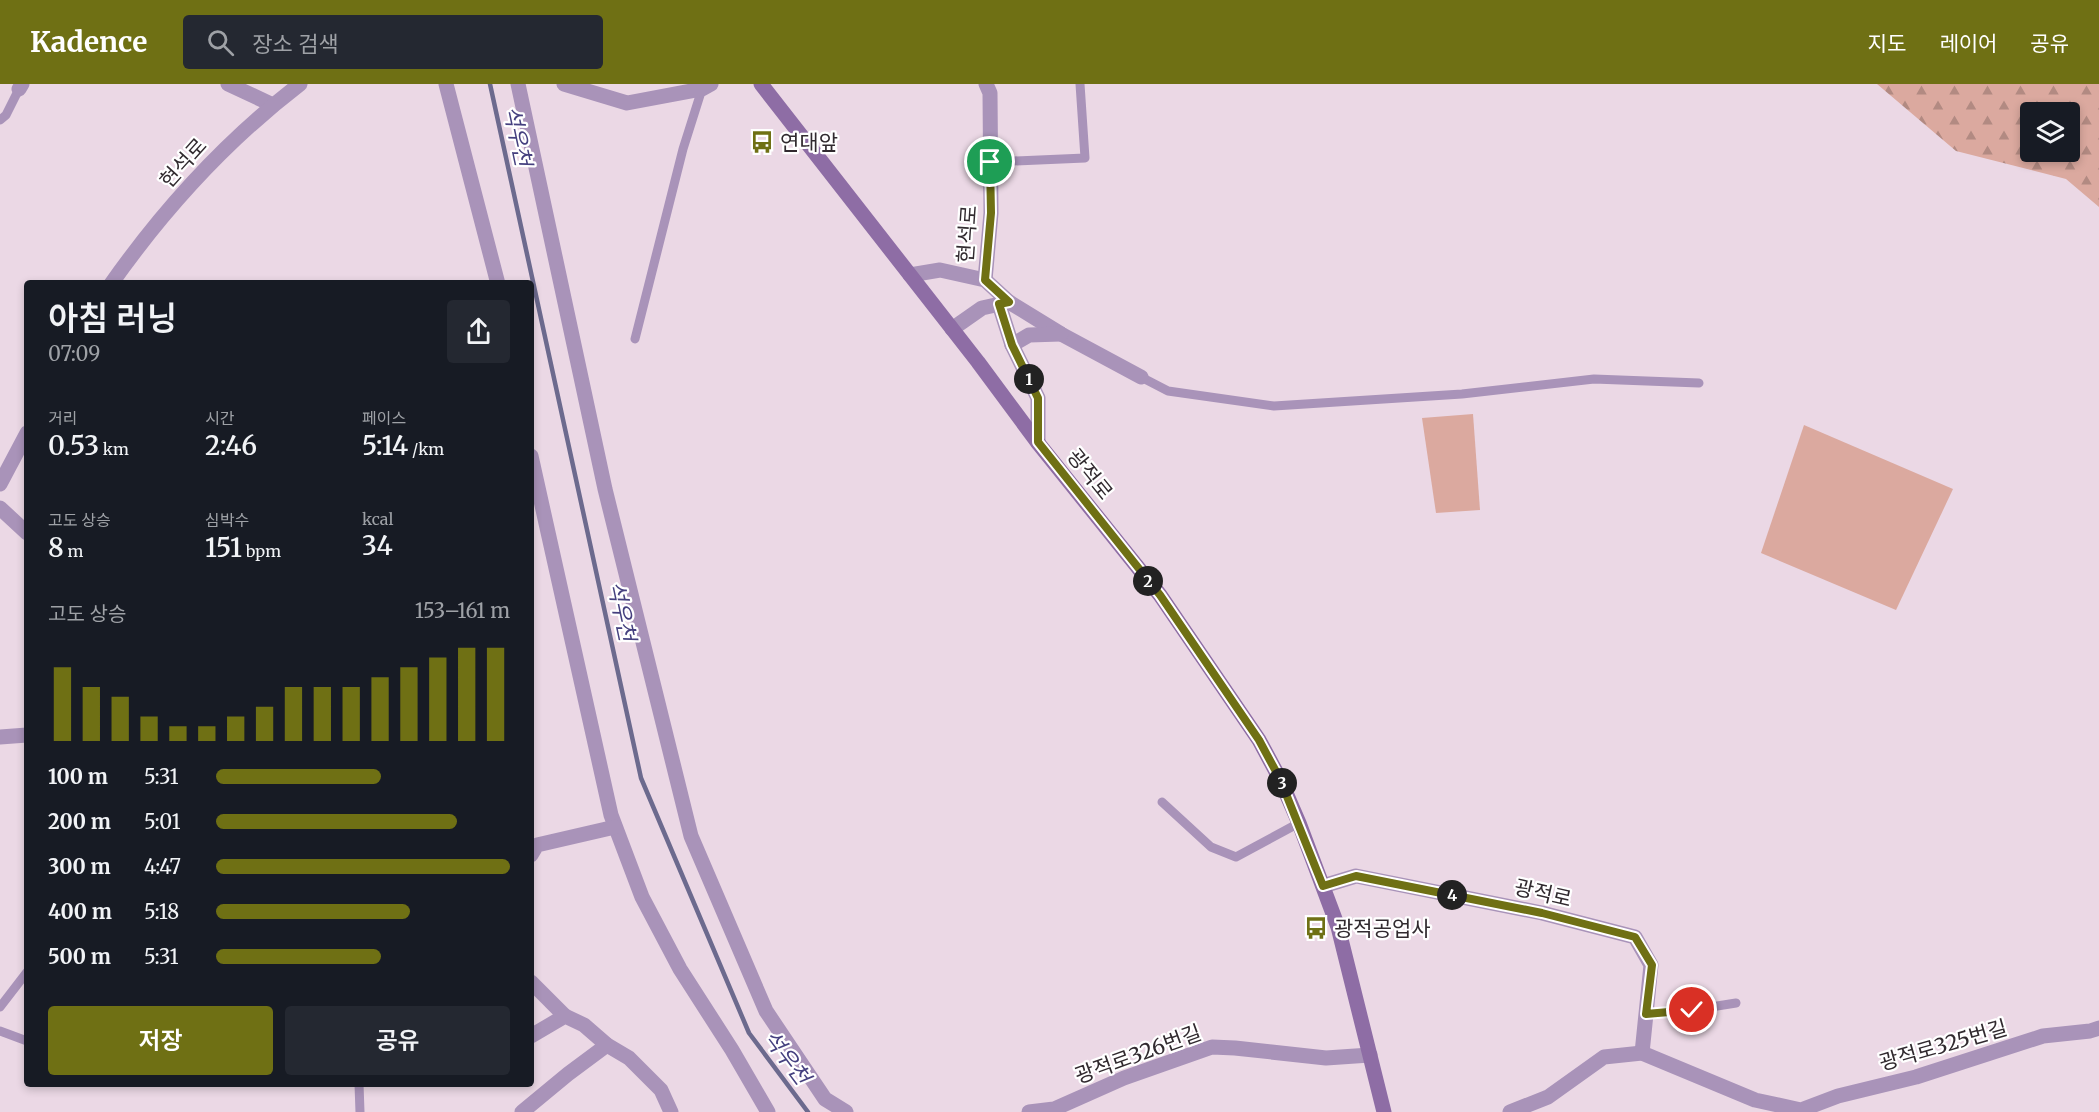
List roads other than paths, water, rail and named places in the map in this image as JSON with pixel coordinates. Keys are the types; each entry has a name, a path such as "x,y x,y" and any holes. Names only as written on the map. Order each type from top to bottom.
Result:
{"main road":[{"name":"광적로","path":"761,84 1038,442 1160,595 1253,730 1280,779 1299,823 1338,927 1384,1112"}],"street":[{"path":"228,84 273,105"},
{"name":"현석로","path":"114,280 151,231 207,167 227,146 300,84"},
{"path":"447,84 497,280"},
{"path":"518,84 605,489 691,836 766,1011 825,1099 846,1112"},
{"path":"564,84 627,104 707,87"},
{"name":"현석로","path":"985,280 991,213 990,93 986,84"},
{"path":"910,275 940,270 985,280 1004,303 1142,377"},
{"path":"952,329 982,308 1004,303"},
{"path":"1004,303 1012,345 1038,398 1038,442"},
{"path":"1012,345 1029,335 1061,334"},
{"path":"0,484 24,440"},
{"path":"534,469 615,827 642,897 680,969 732,1050 768,1112"},
{"path":"0,508 24,530"},
{"path":"0,737 24,735"},
{"path":"534,850 537,845 615,827"},
{"name":"광적로","path":"1323,886 1356,876 1542,913 1635,937 1652,965 1642,1053"},
{"path":"534,985 565,1017 584,1025 607,1045 629,1058 661,1090 671,1112"},
{"path":"534,1034 565,1017"},
{"name":"광적로325번길","path":"1510,1112 1548,1097 1604,1057 1642,1053 1755,1100 1802,1111 1838,1096 1916,1077 2043,1036 2091,1031 2099,1028"},
{"path":"522,1112 607,1045"},
{"name":"광적로326번길","path":"1029,1112 1054,1109 1124,1078 1212,1047 1372,1060"}],"lane":[{"path":"990,162 1085,158 1080,84"},
{"path":"0,120 6,115 20,86"},
{"path":"635,339 683,149 707,87"},
{"path":"1142,377 1168,391 1274,406 1461,394 1594,379 1699,383"},
{"path":"1161,802 1211,847 1236,857 1299,823"},
{"path":"0,1007 24,976"},
{"path":"1646,1014 1736,1003"},
{"path":"0,1031 24,1040"},
{"path":"359,1087 360,1112"}],"waterway":[{"name":"석우천","path":"490,84 533,280"},
{"name":"석우천","path":"534,286 641,778 749,1033 808,1112"}],"place":[{"name":"연대앞","path":"762,142"},
{"name":"광적공업사","path":"1316,928"}]}
